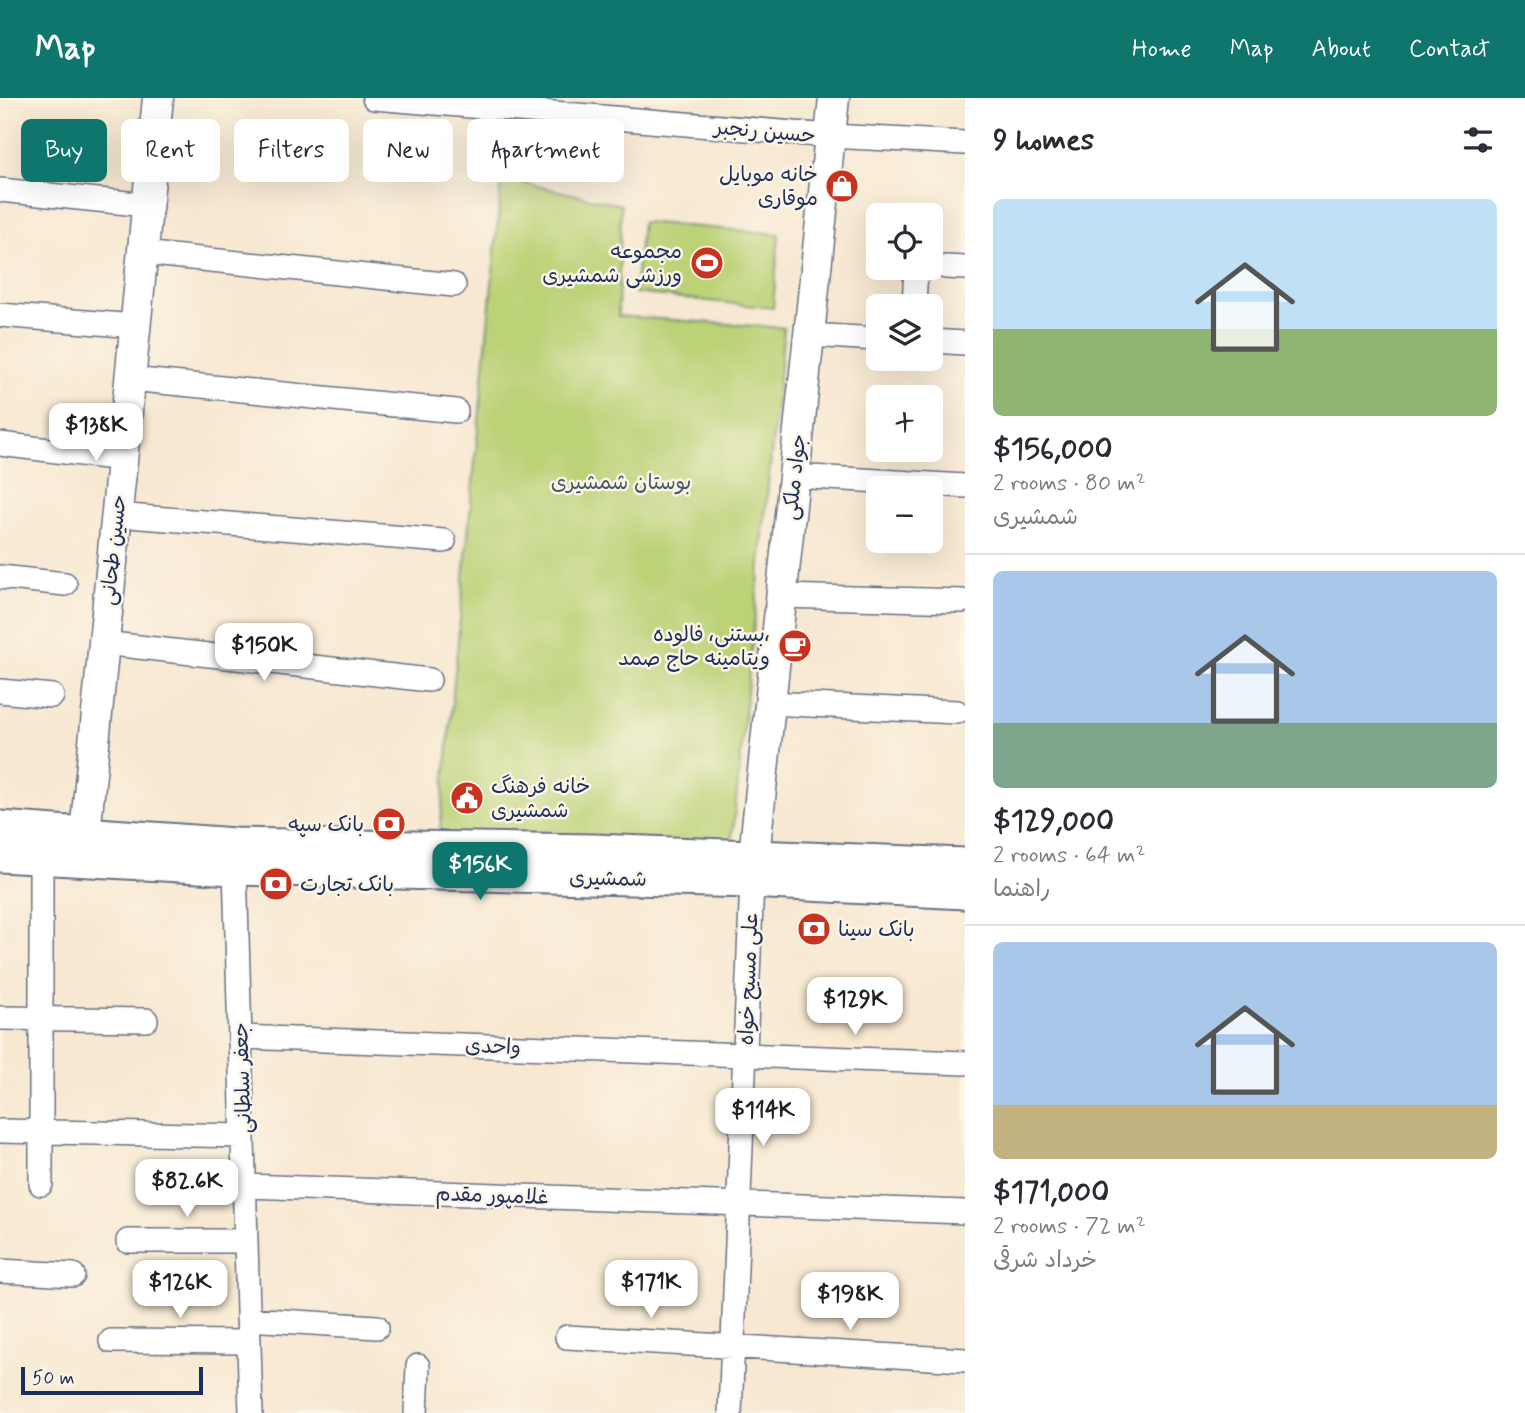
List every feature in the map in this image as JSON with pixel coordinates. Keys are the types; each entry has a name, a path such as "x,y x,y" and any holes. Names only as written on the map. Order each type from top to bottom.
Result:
{"main road":[{"name":"شمشیری","path":"0,828 42,845"},
{"name":"شمشیری","path":"0,855 42,845 235,857 753,869 965,865"},
{"name":"شمشیری","path":"753,869 965,892"}],"street":[{"name":"حسین طحانی","path":"84,846 158,98"},
{"name":"حسین رنجبر","path":"374,98 830,136 965,143"},
{"name":"جواد ملکی","path":"753,869 834,98"},
{"path":"0,190 147,205"},
{"path":"142,253 454,285"},
{"path":"0,314 135,327"},
{"path":"809,335 866,338"},
{"path":"943,342 965,343"},
{"path":"130,379 456,411"},
{"path":"0,444 122,458"},
{"path":"794,476 965,486"},
{"path":"116,515 444,541"},
{"path":"0,577 65,584"},
{"path":"781,596 962,601"},
{"path":"103,643 429,680"},
{"path":"0,691 51,696"},
{"path":"769,703 957,712"},
{"path":"41,1184 42,845"},
{"name":"جعفر سلطانی","path":"235,857 251,1413"},
{"name":"علی مسیح خواه","path":"730,1413 753,869"},
{"path":"0,1017 146,1020"},
{"name":"واحدی","path":"240,1037 965,1062"},
{"path":"0,1132 243,1136"},
{"name":"غلامپور مقدم","path":"245,1186 965,1212"},
{"path":"128,1241 246,1241"},
{"path":"0,1271 73,1275"},
{"path":"248,1319 377,1327"},
{"path":"567,1337 965,1360"},
{"path":"111,1341 249,1342"},
{"path":"416,1413 418,1366"}],"green space":[{"name":"بوستان شمشیری","path":"502,182 520,182 621,205 618,316 784,328 731,850 439,840"},
{"name":"مجموعه ورزشی شمشیری","path":"642,222 779,234 773,308 635,293"}],"place":[{"name":"خانه موبایل موقاری","path":"842,186"},
{"name":"مجموعه ورزشی شمشیری","path":"707,263"},
{"name":"بستنی، فالوده، ویتامینه حاج صمد","path":"795,646"},
{"name":"خانه فرهنگ شمشیری","path":"467,798"},
{"name":"بانک سپه","path":"389,824"},
{"name":"بانک تجارت","path":"276,884"},
{"name":"بانک سینا","path":"814,929"}]}
